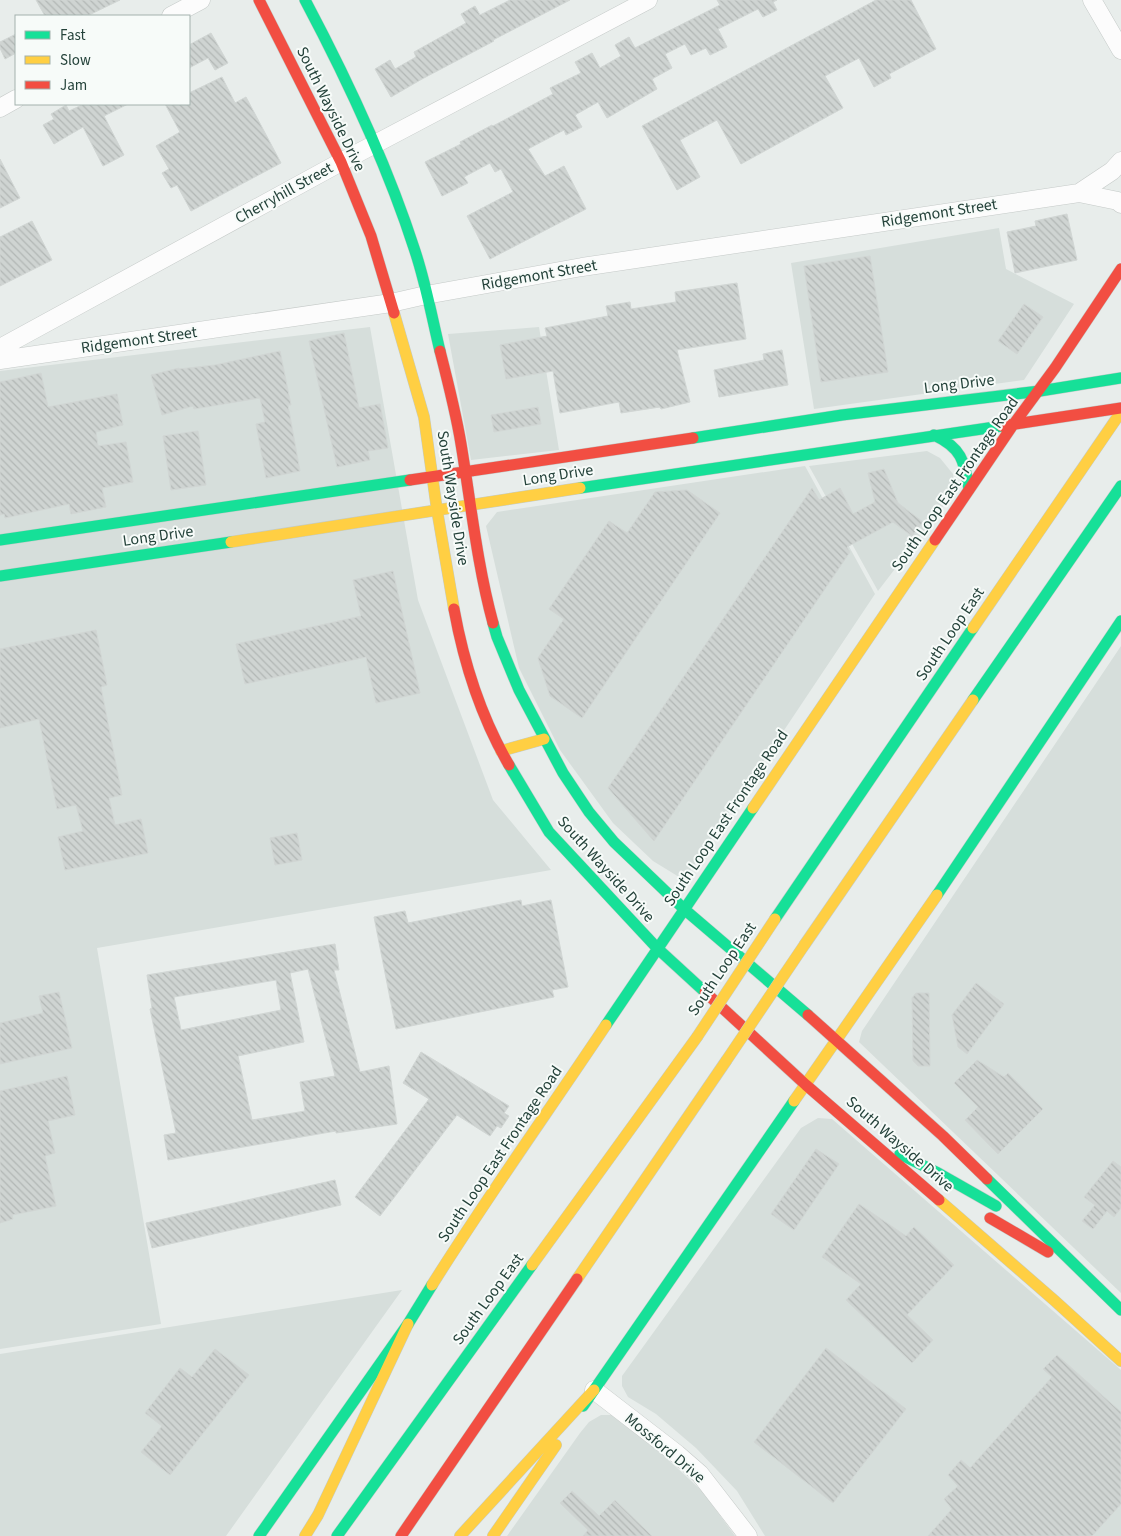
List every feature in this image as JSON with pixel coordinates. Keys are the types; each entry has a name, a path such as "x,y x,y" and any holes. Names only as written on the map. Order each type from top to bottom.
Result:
{"main road":[{"name":"South Wayside Drive","path":"259,0 341,162 371,236 424,417 437,510 460,643 475,694 501,751 549,832 657,948 806,1084 1121,1361"},
{"name":"South Wayside Drive","path":"305,0 361,112 402,212 416,254 451,396 461,444 483,586 497,637 519,690 544,739 588,812 614,842 684,909 838,1039 943,1136 1121,1310"},
{"name":"South Loop East Frontage Road","path":"258,1536 408,1324 466,1231 488,1202 657,948 1013,425 1040,391 1121,269"},
{"name":"Long Drive","path":"0,540 89,531 263,506 464,472 640,450 1121,378"},
{"name":"Long Drive","path":"0,576 91,558 437,510 644,474 847,444 934,435 1121,410"},
{"name":"South Loop East","path":"337,1536 697,1037 1121,410"},
{"path":"934,435 951,444 958,454 966,472 969,489"},
{"path":"401,1536 805,944 1121,486"},
{"path":"493,1536 838,1039 1121,620"},
{"path":"501,751 544,739"},
{"path":"867,1137 938,1173 996,1206"},
{"path":"981,1237 1002,1193"},
{"path":"990,1218 1082,1272"},
{"path":"305,1536 318,1514 408,1324"},
{"path":"460,1536 594,1390"}],"street":[{"path":"173,15 201,0"},
{"name":"Cherryhill Street","path":"0,348 341,162 648,0"},
{"path":"1092,0 1121,50"},
{"path":"0,108 15,100"},
{"name":"Ridgemont Street","path":"1078,192 1112,171 1121,161"},
{"name":"Ridgemont Street","path":"0,360 391,303 582,267 1078,192 1118,201 1121,204"},
{"name":"Mossford Drive","path":"594,1390 700,1474 748,1536"}],"shaded area":[{"path":"999,228 1006,269 1074,304 1024,380 814,409 791,263"},
{"path":"370,327 418,600 493,800 551,870 97,948 161,1324 0,1349 0,371"},
{"path":"539,327 559,450 471,460 448,334"},
{"path":"927,451 940,458 953,474 954,485 950,497 878,591 809,466"},
{"path":"805,466 875,594 684,880 653,861 613,823 560,750 519,668 486,526 497,512"},
{"path":"1121,646 1121,1293 859,1042 862,1031"},
{"path":"818,1118 832,1119 1121,1370 1121,1536 765,1536 737,1491 696,1448 656,1414 628,1397 622,1386 622,1376 801,1128"},
{"path":"402,1290 226,1536 0,1536 0,1354"},
{"path":"601,1415 614,1415 635,1429 702,1491 735,1536 507,1536 580,1433 589,1422"}],"building":[{"path":"36,0 120,0 89,15 44,15"},
{"path":"510,0 570,0 493,40 391,97 375,69 390,60 395,69 416,57 414,52 466,23 461,14 475,6 480,15"},
{"path":"717,0 777,0 773,2 777,10 763,17 758,9 718,29 727,47 710,55 706,48 691,55 685,44 665,54 672,68 652,79 657,89 607,118 598,102 575,115 582,127 566,135 564,130 528,149 545,176 564,166 586,209 490,259 467,216 513,192 501,169 495,172 490,163 464,177 468,183 442,196 425,162 553,94 550,88 581,73 575,62 592,53 600,68 621,56 615,45 629,37 635,48 720,5"},
{"path":"876,0 911,0 936,49 889,74 891,78 874,87 859,58 825,76 843,108 741,164 717,120 680,140 700,177 677,190 642,126"},
{"path":"211,33 228,63 215,70 208,58 190,67 190,44"},
{"path":"15,34 15,54 5,59 0,48 0,42"},
{"path":"222,77 235,103 246,97 281,163 191,211 177,185 171,188 162,173 169,169 156,146 180,132 166,105 190,105 190,93"},
{"path":"66,105 69,111 82,105 126,105 104,116 124,155 103,166 83,127 54,144 43,125 54,119 51,114"},
{"path":"0,159 20,198 0,208"},
{"path":"1067,214 1077,260 1015,273 1007,232 1036,226 1035,221"},
{"path":"32,221 52,260 0,286 0,237"},
{"path":"870,256 888,372 821,382 804,266"},
{"path":"737,283 746,339 677,350 690,402 661,409 660,407 621,413 619,402 560,413 553,371 506,379 500,345 547,336 545,328 608,316 606,306 630,302 631,309 676,302 675,292"},
{"path":"1024,304 1043,317 1017,354 998,341"},
{"path":"344,333 359,408 380,404 388,448 368,451 370,460 337,467 309,341"},
{"path":"782,350 788,385 719,397 714,370 764,360 763,354"},
{"path":"280,351 291,405 288,405 300,471 266,478 256,424 265,422 260,398 194,409 193,406 162,415 151,375 179,368 215,365"},
{"path":"41,373 48,407 117,394 123,425 96,432 98,446 126,442 133,482 102,488 106,507 71,514 69,504 5,518 4,514 0,515 0,382"},
{"path":"538,407 541,424 494,432 491,415"},
{"path":"198,431 206,485 171,490 163,436"},
{"path":"884,469 898,503 923,522 912,536 893,522 847,547 850,552 654,841 608,788 812,488 819,500 840,488 853,514 875,502 868,473"},
{"path":"687,490 720,513 582,718 550,696 538,658 564,619 549,609 609,521 627,533 655,492"},
{"path":"393,571 420,693 376,703 366,657 245,684 236,644 361,616 353,580"},
{"path":"96,630 107,685 101,687 122,795 109,798 115,825 141,819 148,853 65,870 58,837 83,831 76,805 57,809 39,719 0,728 0,649"},
{"path":"297,833 302,860 275,865 270,838"},
{"path":"521,900 522,906 551,900 568,987 552,990 554,997 396,1029 374,917 405,911 408,923"},
{"path":"335,944 339,970 334,970 360,1072 389,1066 397,1124 336,1133 336,1131 168,1160 164,1135 176,1133 150,1009 152,1008 147,975","holes":["308,969 335,1076 300,1082 305,1111 252,1120 238,1056 304,1042 290,973","276,980 281,1010 181,1030 174,997"]},
{"path":"976,983 1004,1004 967,1054 958,1047 952,1015"},
{"path":"59,992 72,1048 0,1064 0,1023 43,1013 39,996"},
{"path":"916,993 929,993 930,1066 918,1066 913,1061 912,998"},
{"path":"421,1052 509,1106 504,1113 509,1116 501,1128 497,1126 490,1136 457,1115 380,1216 355,1197 429,1099 403,1083"},
{"path":"977,1060 1004,1077 1008,1073 1043,1109 998,1154 965,1120 978,1107 954,1083"},
{"path":"67,1076 75,1115 48,1121 55,1153 45,1156 56,1206 12,1215 13,1219 0,1223 0,1091"},
{"path":"816,1149 839,1164 794,1230 771,1214"},
{"path":"1113,1161 1121,1167 1121,1208 1114,1217 1107,1211 1093,1229 1082,1221 1095,1205 1084,1197"},
{"path":"335,1180 341,1205 152,1248 146,1223"},
{"path":"859,1204 906,1236 914,1227 954,1265 907,1315 933,1340 912,1363 846,1300 861,1284 822,1257"},
{"path":"826,1348 906,1409 833,1503 754,1442"},
{"path":"215,1349 249,1375 170,1475 141,1452 162,1426 145,1413 180,1368 192,1377"},
{"path":"1057,1355 1121,1412 1121,1504 1092,1536 928,1536 952,1509 944,1499 958,1486 948,1475 961,1460 970,1468 1052,1377 1043,1369"},
{"path":"572,1491 599,1516 615,1500 652,1536 583,1536 588,1530 560,1503"}],"traffic: fast":[{"path":"305,0 366,123 392,186 419,263 440,351"},
{"path":"693,438 842,415 1040,391 1121,378"},
{"path":"580,488 1002,426"},
{"path":"934,435 951,445 960,456 969,489"},
{"path":"0,540 410,480"},
{"path":"973,700 1121,486"},
{"path":"0,576 231,542"},
{"path":"937,895 1121,621"},
{"path":"493,623 519,690 563,773 589,812 614,842 684,909 808,1015"},
{"path":"775,919 973,628"},
{"path":"509,765 549,832 657,948 705,992"},
{"path":"606,1025 753,808"},
{"path":"583,1406 794,1101"},
{"path":"900,1154 996,1206"},
{"path":"987,1179 1121,1310"},
{"path":"337,1536 532,1265"},
{"path":"259,1536 408,1324 432,1285"}],"traffic: slow":[{"path":"394,313 424,417 437,510 454,609"},
{"path":"973,628 1121,412"},
{"path":"231,542 580,488"},
{"path":"753,808 935,540"},
{"path":"805,944 973,700"},
{"path":"501,751 544,739"},
{"path":"794,1101 937,895"},
{"path":"697,1037 775,919"},
{"path":"726,1061 805,944"},
{"path":"432,1285 606,1025"},
{"path":"532,1265 697,1037"},
{"path":"577,1279 726,1061"},
{"path":"939,1200 1121,1361"},
{"path":"305,1536 318,1515 408,1324"},
{"path":"460,1536 594,1390"},
{"path":"493,1536 556,1445"}],"traffic: jam":[{"path":"259,0 341,162 371,236 394,313"},
{"path":"935,540 1013,425 1055,368 1121,269"},
{"path":"440,351 457,421 478,556 493,623"},
{"path":"1002,426 1121,408"},
{"path":"410,480 693,438"},
{"path":"454,609 468,670 475,690 490,728 509,765"},
{"path":"705,992 806,1085 939,1200"},
{"path":"808,1015 943,1136 987,1179"},
{"path":"990,1218 1048,1252"},
{"path":"401,1536 577,1279"}]}
